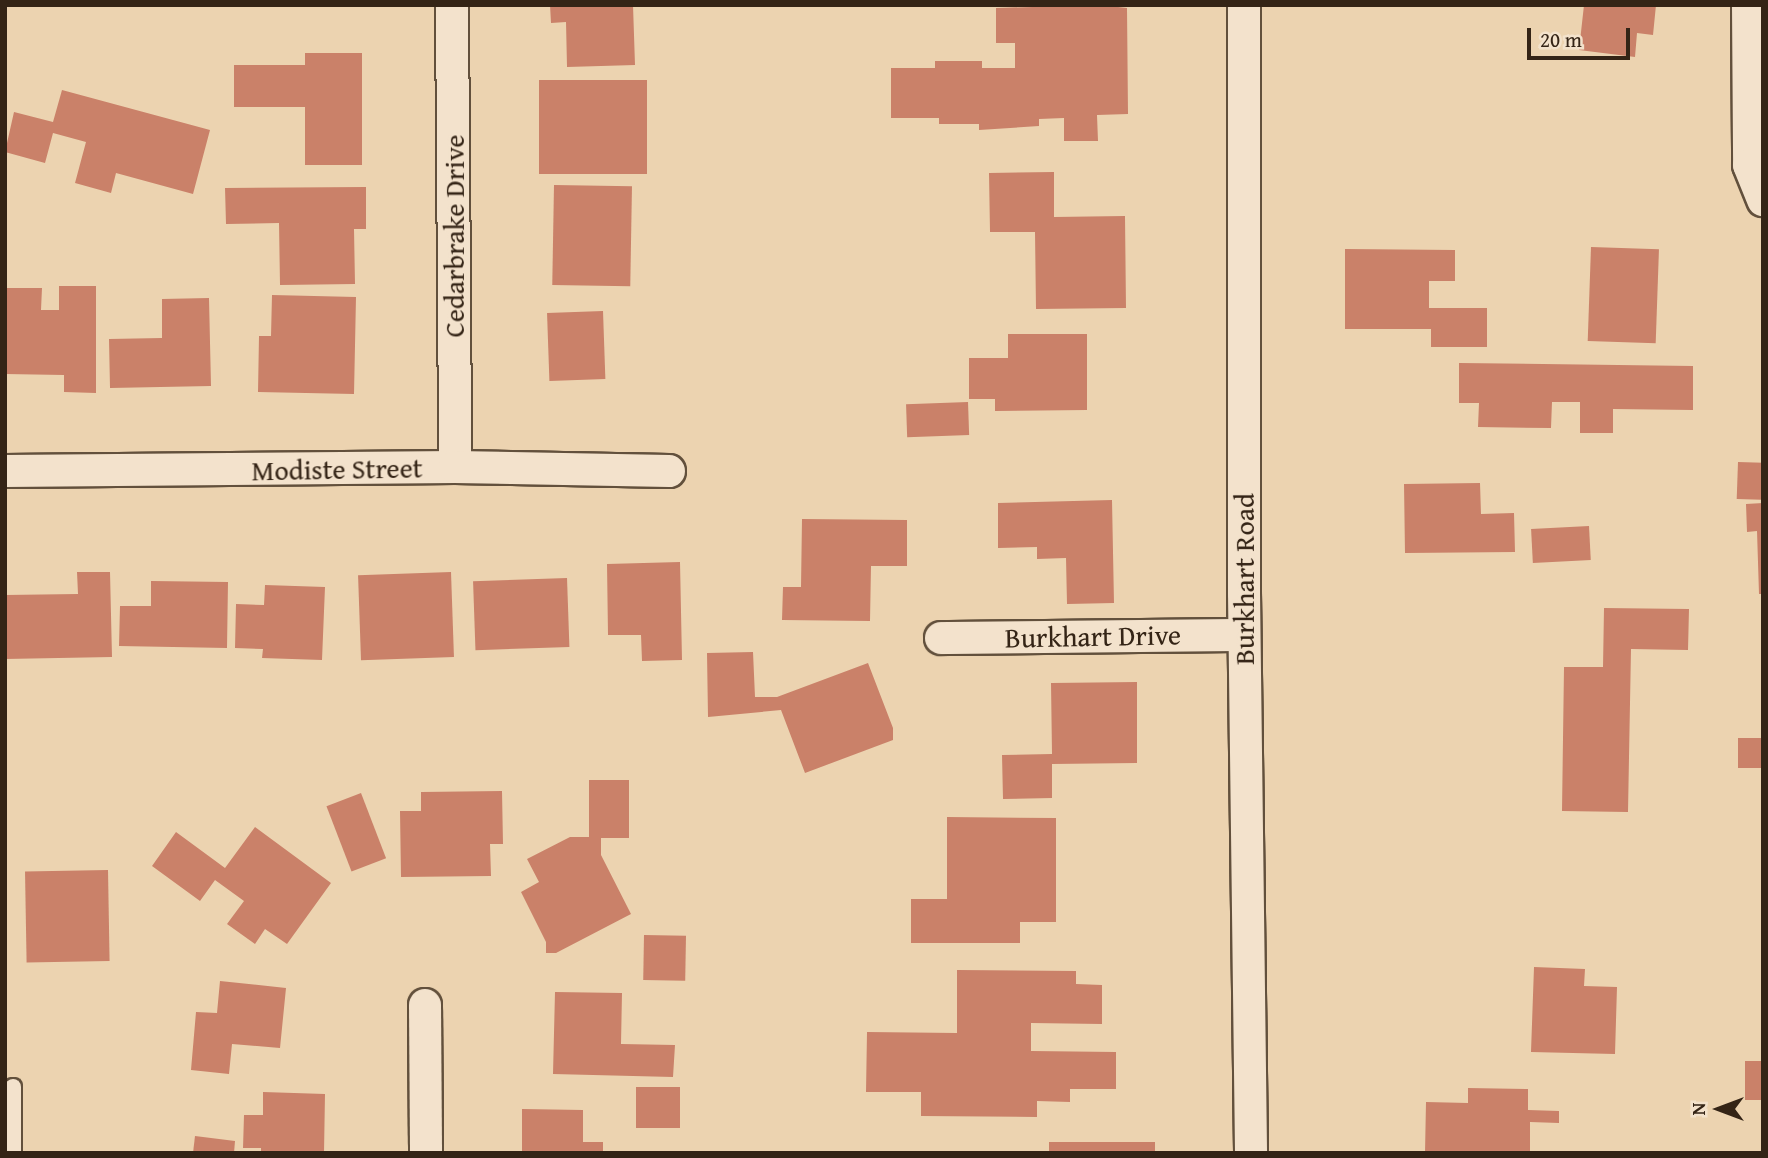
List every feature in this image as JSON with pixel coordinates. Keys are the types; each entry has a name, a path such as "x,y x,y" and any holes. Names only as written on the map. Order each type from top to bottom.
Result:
{"street":[{"name":"Cedarbrake Drive","path":"452,5 456,467"},
{"name":"Burkhart Road","path":"1244,5 1244,635 1251,1153"},
{"path":"1748,5 1749,165 1763,200"},
{"name":"Modiste Street","path":"5,471 456,467 669,471"},
{"name":"Burkhart Drive","path":"941,638 1244,635"},
{"path":"425,1005 426,1153"}],"lane":[{"path":"13,1087 13,1153"}],"building":[{"path":"550,5 633,5 635,65 567,67 566,22 551,23"},
{"path":"1100,5 1127,8 1128,114 1097,115 1098,141 1064,141 1064,118 1039,119 1039,126 979,130 979,124 939,124 939,118 891,118 891,68 935,68 935,61 982,61 982,68 1015,68 1015,43 996,43 996,8"},
{"path":"1584,5 1656,5 1653,35 1637,33 1635,57 1579,50"},
{"path":"305,53 362,53 362,165 305,165 305,107 234,107 234,65 305,65"},
{"path":"539,80 647,80 647,174 539,174"},
{"path":"62,90 210,130 193,194 116,173 111,193 75,183 86,142 53,133 45,163 5,152 14,112 53,122"},
{"path":"1054,172 1054,217 1125,216 1126,308 1036,309 1035,232 990,232 989,173"},
{"path":"554,185 632,186 630,286 552,285"},
{"path":"366,187 366,229 354,229 355,284 280,285 279,223 226,224 225,188"},
{"path":"1591,247 1659,249 1656,343 1588,341"},
{"path":"1345,249 1455,250 1455,281 1429,281 1429,308 1487,308 1487,347 1431,347 1431,329 1345,329"},
{"path":"59,286 96,286 96,393 64,392 64,375 5,374 5,288 42,288 41,310 59,310"},
{"path":"272,295 356,297 354,394 258,392 259,336 271,336"},
{"path":"209,298 211,386 110,388 109,339 162,338 162,299"},
{"path":"603,311 605,379 549,381 547,313"},
{"path":"1008,334 1087,334 1087,410 995,411 995,399 969,399 969,358 1008,358"},
{"path":"1459,363 1693,366 1693,410 1613,409 1613,433 1580,433 1580,402 1552,402 1551,428 1478,427 1479,403 1459,403"},
{"path":"968,402 969,435 907,437 906,404"},
{"path":"1738,462 1763,463 1762,500 1737,499"},
{"path":"1480,483 1481,514 1514,513 1515,552 1405,553 1404,484"},
{"path":"1112,500 1114,603 1067,604 1066,558 1037,559 1037,547 998,548 998,503"},
{"path":"1763,503 1763,594 1759,594 1757,531 1747,532 1746,504"},
{"path":"802,519 907,520 907,566 871,566 870,621 782,620 783,587 801,587"},
{"path":"1589,526 1591,560 1533,563 1531,529"},
{"path":"680,562 682,660 642,661 641,635 608,635 607,564"},
{"path":"77,572 110,572 112,657 5,659 5,595 78,594"},
{"path":"451,572 454,657 361,660 358,575"},
{"path":"567,578 569,647 475,650 473,581"},
{"path":"151,581 228,582 227,648 119,646 120,606 151,606"},
{"path":"265,585 325,587 322,660 262,658 263,649 235,648 236,604 264,605"},
{"path":"1604,608 1689,609 1688,650 1631,649 1628,812 1562,811 1564,667 1603,667"},
{"path":"753,652 755,697 777,697 868,663 893,728 893,740 805,773 781,710 708,717 707,653"},
{"path":"1137,682 1137,763 1052,764 1052,798 1003,799 1002,755 1052,754 1051,683"},
{"path":"1738,738 1763,738 1763,768 1738,768"},
{"path":"589,780 629,780 629,838 601,838 601,855 631,914 556,953 546,953 546,942 521,892 539,882 527,859 570,837 589,837"},
{"path":"502,791 503,844 490,844 491,876 401,877 400,811 421,811 421,792"},
{"path":"361,793 386,858 352,872 326,806"},
{"path":"947,817 1056,818 1056,922 1020,922 1020,943 911,943 911,899 947,899"},
{"path":"255,827 331,883 287,944 265,929 255,944 227,924 244,901 215,880 200,901 152,866 176,832 225,868"},
{"path":"108,870 110,961 27,962 25,871"},
{"path":"644,935 686,936 685,981 643,980"},
{"path":"1534,967 1585,969 1584,986 1617,987 1615,1054 1531,1052"},
{"path":"957,970 1076,971 1076,984 1102,985 1102,1024 1031,1023 1031,1051 1116,1052 1116,1089 1070,1089 1070,1102 1037,1101 1037,1117 921,1116 921,1092 866,1092 867,1032 957,1033"},
{"path":"220,981 286,988 280,1048 232,1044 229,1074 191,1070 196,1012 217,1013"},
{"path":"555,992 622,993 621,1044 675,1045 673,1077 553,1074"},
{"path":"1745,1061 1763,1061 1763,1100 1745,1100"},
{"path":"636,1087 680,1087 680,1128 636,1128"},
{"path":"1468,1088 1528,1089 1528,1110 1559,1111 1559,1123 1530,1122 1530,1153 1425,1153 1426,1102 1468,1103"},
{"path":"263,1092 325,1094 324,1153 261,1153 261,1148 243,1148 244,1115 263,1115"},
{"path":"522,1109 583,1110 583,1142 603,1142 603,1153 522,1153"},
{"path":"195,1136 235,1141 234,1153 193,1153"},
{"path":"1049,1142 1155,1142 1155,1153 1049,1153"}]}
